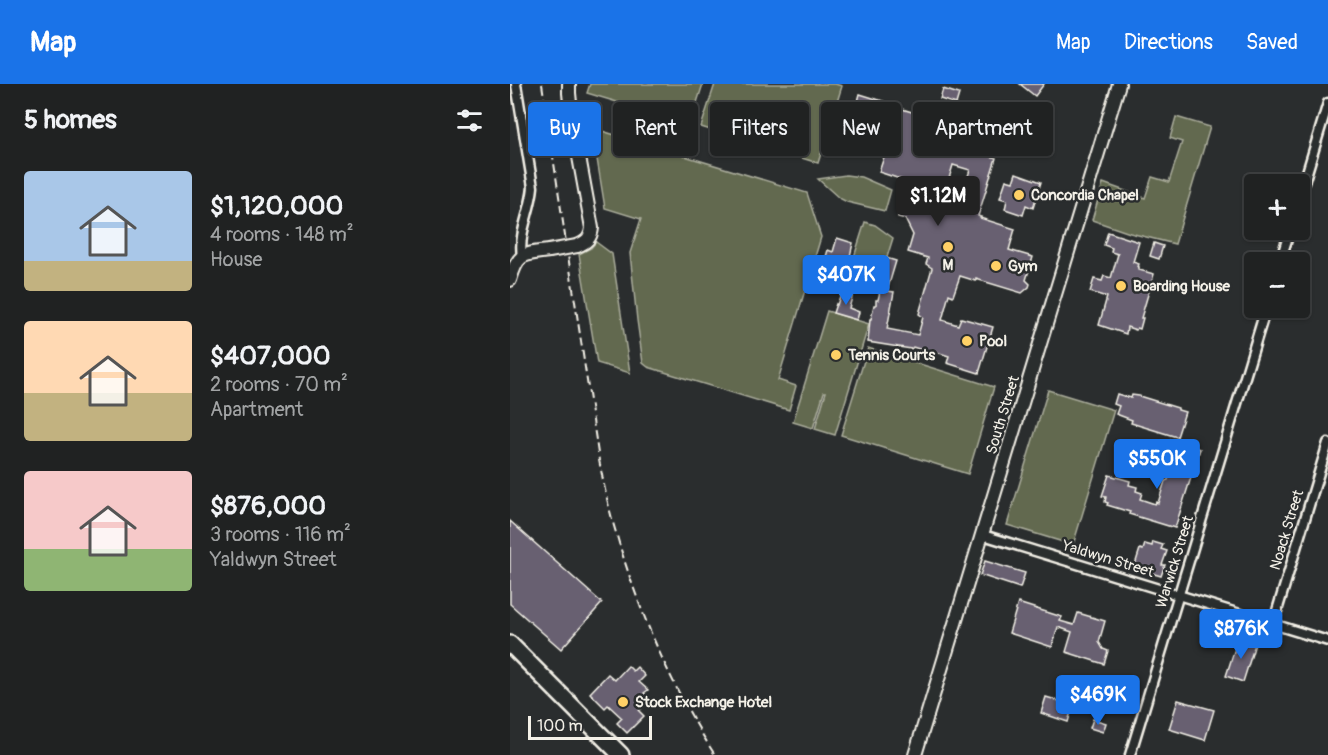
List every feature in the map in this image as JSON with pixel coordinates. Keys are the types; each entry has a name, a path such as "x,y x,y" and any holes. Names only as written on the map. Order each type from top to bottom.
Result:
{"highway":[{"path":"510,644 621,755"}],"street":[{"path":"516,84 533,188 522,240 522,256"},
{"path":"510,280 516,261 522,256 577,246 589,239 592,228 571,113 569,84"},
{"name":"South Street","path":"915,755 1119,84"},
{"path":"1307,174 1328,104"},
{"name":"Warwick Street","path":"1130,755 1263,318"},
{"name":"Noack Street","path":"1273,624 1328,444"},
{"name":"Yaldwyn Street","path":"982,535 1328,641"}],"green space":[{"path":"590,84 703,84 697,102 617,102 587,93"},
{"path":"715,84 835,84 842,86 837,102 821,102 821,153 818,163 795,156 809,156 809,102 710,102 710,130 701,127"},
{"path":"1176,117 1210,127 1175,244 1130,233 1092,220 1103,183 1145,198 1152,177 1169,182 1182,142 1170,138"},
{"path":"601,131 613,134 613,156 685,156 807,193 821,237 778,380 796,386 789,410 648,367 643,363 630,253 641,219 605,208 597,156 601,156"},
{"path":"846,175 861,177 891,190 885,211 847,202 839,198 818,179"},
{"path":"865,222 875,225 893,238 878,286 852,290 845,286"},
{"path":"596,242 612,254 630,373 597,363 579,254 591,248"},
{"name":"Tennis Courts","path":"827,311 869,324 835,435 815,429 826,392 824,392 813,428 793,422"},
{"path":"868,348 994,387 968,474 841,435"},
{"path":"1048,390 1114,410 1073,545 1007,525"}],"building":[{"path":"1020,84 1044,84 1035,96"},
{"path":"943,89 959,94 957,102 940,99"},
{"path":"860,94 886,102 858,102"},
{"path":"901,109 913,112 913,156 989,156 996,158 978,216 1015,229 1009,250 1033,257 1026,280 1030,284 1022,293 960,276 953,296 949,294 942,320 958,325 961,318 993,327 979,373 947,363 949,356 933,351 932,353 913,347 911,349 868,342 870,319 876,300 878,300 881,287 878,286 886,258 896,261 887,291 894,292 887,329 918,335 923,317 919,314 932,268 926,264 928,258 908,252 913,235 905,219 898,217 904,195 923,201 927,188 879,172 884,156 901,156","holes":["953,165 970,170 961,197 964,198 961,211 941,205"]},
{"name":"Concordia Chapel","path":"1016,173 1041,182 1033,208 1026,205 1023,215 1005,209 1007,200 1000,198 1006,180 1013,182"},
{"name":"Boarding House","path":"1108,232 1139,242 1133,262 1139,264 1139,270 1154,274 1140,329 1127,327 1126,334 1099,325 1107,297 1090,292 1094,279 1102,281 1104,276 1111,278 1118,254 1111,252 1112,248 1104,245"},
{"path":"837,238 853,243 849,261 847,260 846,264 841,262 841,265 825,260 828,250 833,252"},
{"path":"1154,243 1163,246 1159,259 1150,256"},
{"path":"842,290 853,294 849,308 859,312 857,320 833,313"},
{"path":"1117,394 1131,398 1132,395 1139,396 1185,412 1177,437 1131,423 1132,420 1116,414 1119,406 1114,404"},
{"path":"1171,440 1200,449 1175,528 1107,505 1106,497 1102,496 1109,475 1130,481 1129,485 1137,487 1136,491 1142,493 1140,499 1158,503 1177,452 1168,449"},
{"path":"510,521 602,603 561,649 510,604"},
{"path":"1153,542 1163,545 1161,549 1167,551 1161,576 1134,568 1140,549 1143,550 1145,544 1152,546"},
{"path":"985,561 1025,573 1020,588 980,575"},
{"path":"1018,603 1062,617 1060,621 1074,625 1078,613 1105,621 1099,642 1103,649 1108,651 1104,664 1066,652 1072,632 1058,627 1052,647 1009,633"},
{"path":"1238,639 1255,644 1243,682 1226,676"},
{"name":"Stock Exchange Hotel","path":"628,666 633,671 637,667 645,676 639,682 648,690 644,693 651,699 639,711 644,716 627,733 617,723 622,718 608,705 605,708 590,693 608,674 615,680"},
{"path":"1046,697 1073,705 1068,722 1041,713"},
{"path":"1178,700 1214,710 1205,740 1169,729"},
{"path":"1093,719 1106,723 1103,732 1090,728"}],"railway":[{"path":"542,84 599,460 612,517 626,565 658,649 699,730 715,755"}],"place":[{"name":"Concordia Chapel","path":"1019,195"},
{"name":"M","path":"948,247"},
{"name":"Gym","path":"996,266"},
{"name":"Boarding House","path":"1121,286"},
{"name":"Pool","path":"967,341"},
{"name":"Tennis Courts","path":"836,355"},
{"name":"Stock Exchange Hotel","path":"623,702"}]}
